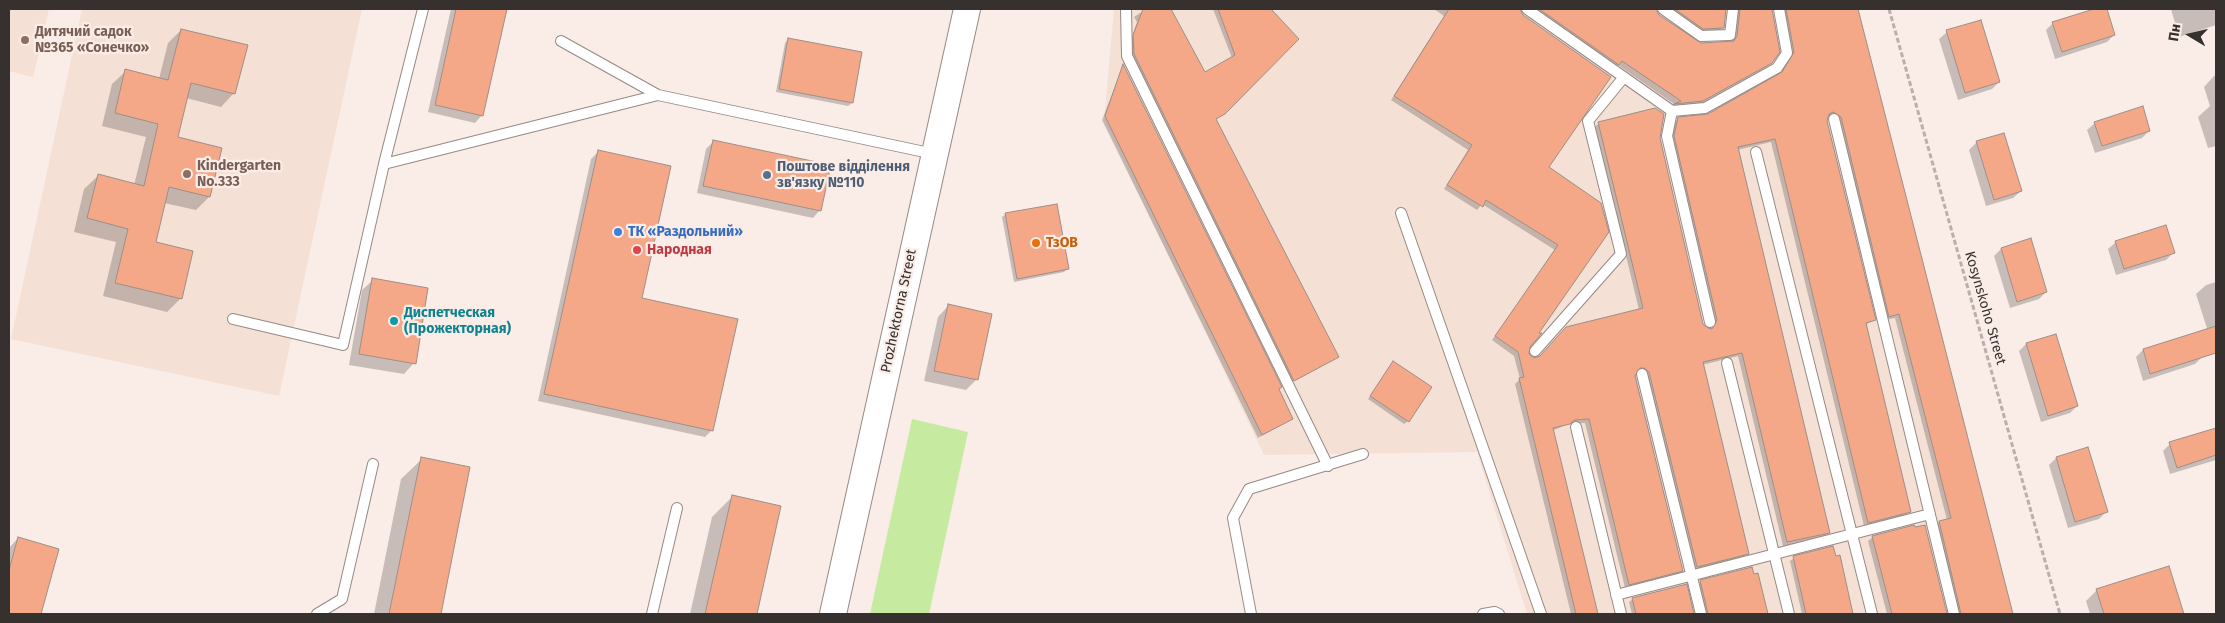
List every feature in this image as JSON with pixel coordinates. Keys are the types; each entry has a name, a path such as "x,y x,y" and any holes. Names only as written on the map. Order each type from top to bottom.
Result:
{"street":[{"name":"Prozhektorna Street","path":"833,614 967,9"}],"lane":[{"path":"233,319 343,344 384,164 423,9"},
{"path":"1126,9 1127,56 1328,466"},
{"path":"1527,9 1672,111 1705,108 1777,68 1787,53 1779,9"},
{"path":"1663,9 1701,36 1730,35 1733,9"},
{"path":"561,41 658,95 934,154"},
{"path":"1534,352 1621,254 1588,121 1624,77"},
{"path":"384,164 658,95"},
{"path":"1672,111 1667,136 1710,322"},
{"path":"1834,119 1954,614"},
{"path":"1756,152 1872,614"},
{"path":"1401,213 1541,614"},
{"path":"1727,363 1789,614"},
{"path":"1642,374 1701,614"},
{"path":"1576,428 1621,614"},
{"path":"1251,614 1233,518 1249,489 1363,454"},
{"path":"317,614 342,599 373,464"},
{"path":"652,614 677,508"},
{"path":"1616,594 1930,514"},
{"path":"1482,614 1495,612 1498,614"}],"path":[{"name":"Kosynskoho Street","path":"1889,9 2060,614"}],"shaded area":[{"name":"Дитячий садок №365 «Сонечко»","path":"9,9 49,9 33,77 9,71"},
{"name":"Kindergarten No.333","path":"82,9 362,9 279,396 11,339"},
{"path":"1114,9 1846,9 2013,614 1527,614 1477,452 1264,455 1104,121"}],"green space":[{"path":"912,419 968,432 929,614 870,614"}],"building":[{"path":"456,9 507,9 483,116 435,105"},
{"path":"1143,9 1171,9 1205,72 1235,55 1218,9 1271,9 1299,39 1225,114 1216,119 1339,357 1294,381 1134,54 1133,35"},
{"path":"1449,9 1520,9 1523,15 1611,77 1549,167 1601,203 1609,232 1539,333 1542,333 1530,347 1529,354 1534,358 1540,356 1566,327 1643,308 1598,122 1655,108 1664,114 1660,138 1703,324 1712,329 1717,320 1674,136 1678,117 1708,114 1782,72 1794,52 1786,9 1858,9 2013,614 1961,614 1939,521 1951,518 1899,314 1889,317 1841,117 1833,112 1829,114 1827,121 1876,320 1866,323 1911,512 1868,523 1775,139 1738,147 1830,533 1787,542 1742,353 1703,362 1749,554 1697,567 1649,372 1644,368 1640,368 1635,376 1683,571 1629,585 1589,419 1574,420 1570,424 1553,428 1598,614 1576,614 1519,378 1524,377 1518,352 1495,336 1558,245 1486,200 1483,207 1447,185 1472,145 1394,96"},
{"path":"1539,9 1656,9 1659,15 1701,43 1734,41 1737,36 1740,9 1772,9 1780,52 1772,63 1703,101 1674,104 1681,101 1622,61 1619,65"},
{"path":"1675,9 1726,9 1724,28 1703,29"},
{"path":"2094,9 2107,9 2115,35 2062,52 2052,22"},
{"path":"1981,20 2000,82 1965,93 1946,30"},
{"path":"181,29 248,45 235,94 191,83 178,137 222,148 210,197 169,187 156,242 193,251 182,299 115,283 128,229 87,218 98,174 144,186 158,124 115,113 125,69 168,80"},
{"path":"788,38 862,52 853,103 779,89"},
{"path":"1123,64 1282,387 1279,389 1293,419 1262,435 1105,116"},
{"path":"2143,106 2150,131 2102,146 2094,122"},
{"path":"2004,133 2022,191 1994,200 1976,141"},
{"name":"Поштове відділення зв'язку №110","path":"713,140 831,165 821,211 703,186"},
{"name":"ТК «Раздольний»","path":"598,150 671,166 642,298 738,319 713,431 544,394"},
{"path":"1057,204 1069,269 1017,279 1005,213"},
{"path":"2166,225 2175,253 2124,269 2115,241"},
{"path":"2031,238 2047,292 2017,302 2001,248"},
{"name":"Диспетческая (Прожекторная)","path":"372,278 428,288 416,364 359,354"},
{"path":"948,304 992,314 978,380 934,371"},
{"path":"2216,326 2216,353 2150,374 2143,349"},
{"path":"2056,334 2078,406 2048,416 2026,343"},
{"path":"1393,361 1432,387 1409,422 1370,396"},
{"path":"2216,428 2216,455 2177,468 2169,442"},
{"path":"2088,447 2108,512 2075,522 2056,457"},
{"path":"421,457 470,467 441,614 389,614"},
{"path":"732,495 781,506 757,614 705,614"},
{"path":"1914,525 1915,527 1925,525 1947,614 1892,614 1872,536"},
{"path":"18,537 59,549 41,614 9,614 9,570"},
{"path":"1833,546 1836,556 1840,555 1853,614 1806,614 1793,556"},
{"path":"2169,566 2184,614 2104,614 2096,589"},
{"path":"1752,567 1754,574 1758,573 1768,614 1708,614 1700,580"},
{"path":"1687,584 1694,614 1636,614 1632,598"}],"place":[{"name":"Дитячий садок №365 «Сонечко»","path":"25,40"},
{"name":"Kindergarten No.333","path":"187,174"},
{"name":"Поштове відділення зв'язку №110","path":"767,175"},
{"name":"ТК «Раздольний»","path":"618,232"},
{"name":"ТзОВ","path":"1036,243"},
{"name":"Народная","path":"637,250"},
{"name":"Диспетческая (Прожекторная)","path":"394,321"}]}
